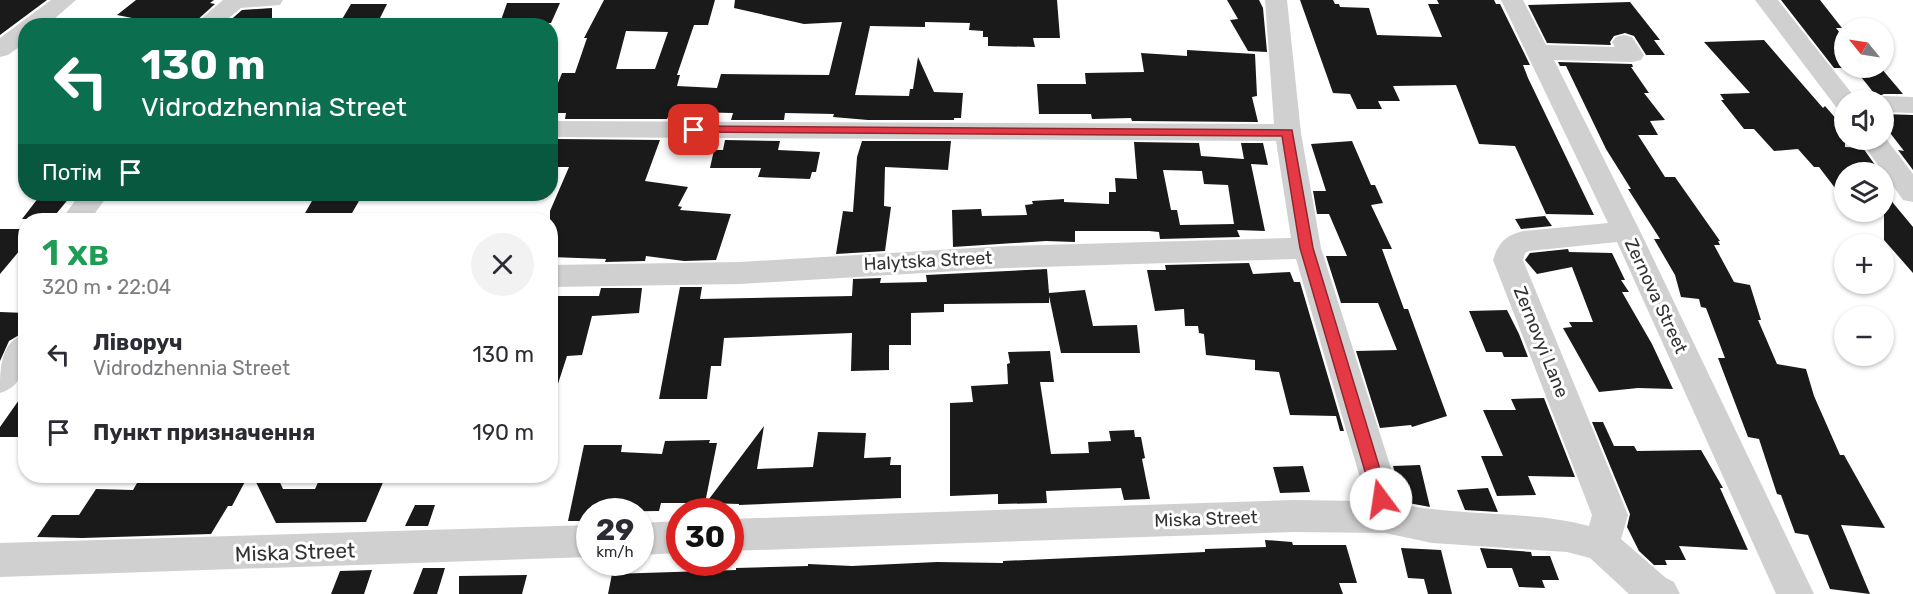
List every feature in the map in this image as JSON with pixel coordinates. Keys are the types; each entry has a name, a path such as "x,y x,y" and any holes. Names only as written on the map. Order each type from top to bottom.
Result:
{"street":[{"path":"40,18 65,0"},
{"path":"212,18 236,1 272,0"},
{"path":"1275,0 1288,133 1307,248 1377,481 1385,517"},
{"name":"Zernova Street","path":"1512,0 1626,231 1795,594"},
{"path":"1766,0 1836,90"},
{"path":"1539,52 1632,55 1624,42"},
{"path":"1894,104 1913,105"},
{"path":"558,129 1288,133"},
{"path":"1881,150 1913,193"},
{"path":"80,213 90,201"},
{"name":"Zernovyi Lane","path":"1601,546 1610,515 1508,260 1512,247 1523,241 1626,231"},
{"name":"Halytska Street","path":"558,276 740,273 1006,257 1307,248"},
{"path":"0,380 18,356"},
{"name":"Miska Street","path":"744,535 1293,516 1385,517 1432,527 1567,536 1601,546 1654,592 1661,594"},
{"name":"Miska Street","path":"0,560 36,561 576,542"}],"building":[{"path":"0,0 47,0 23,18 18,18 18,22 0,35"},
{"path":"136,0 214,0 210,3 215,4 199,18 132,18 117,15"},
{"path":"604,0 715,0 708,25 694,25 677,75 680,75 677,86 717,88 721,74 829,75 842,22 804,24 734,8 735,0 1057,0 1060,38 1033,38 1035,47 988,46 988,37 983,37 983,31 969,30 970,23 925,22 925,27 870,26 855,95 909,96 910,89 913,89 918,57 934,92 963,93 961,118 954,118 954,120 868,120 833,117 834,114 785,113 784,120 731,120 733,113 688,112 687,118 565,119 566,113 558,113 558,83 562,73 575,73 587,38 584,38","holes":["626,31 668,32 655,69 616,69"]},
{"path":"1227,0 1259,0 1263,8 1267,52 1248,51 1230,20 1238,19"},
{"path":"1300,0 1333,0 1340,7 1369,8 1377,35 1442,37 1428,4 1439,4 1437,0 1494,0 1496,4 1500,4 1530,65 1523,65 1528,78 1594,215 1546,214 1515,146 1479,144 1456,85 1393,86 1400,101 1378,101 1382,109 1357,109 1350,94 1333,93"},
{"path":"1781,0 1820,0 1834,18 1834,68"},
{"path":"1630,2 1660,40 1654,40 1665,55 1646,55 1634,36 1625,33 1614,36 1610,42 1611,45 1547,43 1528,5"},
{"path":"507,3 560,3 553,18 502,18"},
{"path":"351,4 387,4 380,18 343,18"},
{"path":"272,8 272,18 233,18 242,10"},
{"path":"1764,40 1823,108 1825,106 1834,116 1834,150 1864,150 1873,162 1834,162 1834,187 1819,167 1814,167 1798,149 1774,151 1754,129 1744,129 1721,100 1724,100 1720,94 1750,93 1704,42"},
{"path":"1187,50 1255,54 1257,96 1252,97 1258,122 1132,121 1131,118 1092,119 1091,114 1039,114 1037,84 1086,84 1085,73 1144,72 1141,53 1187,56"},
{"path":"1558,62 1632,64 1633,67 1631,67 1649,93 1644,93 1665,120 1650,121 1658,135 1638,135 1665,177 1675,177 1720,241 1718,241 1720,245 1714,245 1734,282 1750,285 1761,320 1758,320 1777,364 1806,369 1814,396 1840,455 1844,455 1885,528 1841,525 1870,594 1830,589 1808,535 1795,533 1781,495 1777,494 1759,439 1748,437 1718,358 1725,358 1706,308 1701,307 1699,299 1681,297 1675,275 1654,239 1660,239 1606,149 1566,66 1560,66"},
{"path":"1862,78 1889,78 1903,94 1894,94 1894,90 1871,90"},
{"path":"1894,114 1913,115 1913,170 1898,150 1904,151 1894,138"},
{"path":"558,139 660,140 645,181 688,187 678,206 682,207 680,210 731,214 716,260 684,261 646,256 645,261 605,262 606,259 558,257 558,213 550,213 550,211 554,201 558,201 558,192 569,167 558,167"},
{"path":"725,140 780,141 778,150 820,152 816,172 812,172 810,179 758,177 761,168 710,168 714,150 723,150"},
{"path":"862,141 951,141 948,170 885,167 884,206 891,207 885,251 836,254 843,211 853,212 857,157"},
{"path":"1352,141 1371,185 1375,185 1383,203 1371,205 1392,249 1382,249 1404,309 1408,309 1447,416 1412,427 1411,425 1380,428 1356,351 1397,350 1378,303 1341,303 1326,256 1347,256 1329,214 1317,214 1313,191 1326,191 1311,144"},
{"path":"1134,142 1199,143 1201,156 1244,159 1241,143 1263,143 1268,165 1251,164 1265,231 1237,230 1240,237 1160,239 1159,232 1149,231 1075,231 1075,242 1046,241 953,247 952,210 981,209 982,216 1027,215 1025,205 1033,204 1032,201 1064,199 1064,202 1109,204 1109,192 1116,192 1115,178 1137,179","holes":["1163,170 1202,171 1204,184 1228,185 1234,224 1180,225 1177,210 1171,210"]},
{"path":"36,201 67,201 57,213 27,213"},
{"path":"312,201 359,201 352,213 305,213"},
{"path":"1894,204 1913,227 1913,273 1894,251 1894,234 1884,234 1884,222 1894,222"},
{"path":"1545,216 1552,226 1521,229 1515,219"},
{"path":"0,229 18,229 18,253 0,274"},
{"path":"1568,249 1569,252 1612,253 1625,280 1621,280 1629,292 1622,292 1652,344 1673,389 1638,388 1599,392 1563,328 1572,327 1569,322 1593,322 1572,267 1537,274 1525,260 1530,253"},
{"path":"1249,263 1253,274 1290,272 1294,282 1300,282 1344,431 1340,431 1336,416 1290,415 1279,372 1255,370 1255,360 1206,355 1204,334 1199,333 1198,326 1185,326 1184,309 1155,311 1147,270 1166,270 1165,265"},
{"path":"1047,269 1049,293 1085,290 1093,326 1137,325 1140,353 1061,353 1049,296 1049,303 944,304 944,312 911,313 911,345 889,345 889,370 851,371 852,333 724,338 721,366 711,366 707,399 659,399 680,287 702,287 700,299 852,296 853,279 881,278 880,283 927,282 926,275"},
{"path":"601,288 642,288 639,313 592,316 582,355 567,356 558,384 558,296 599,296"},
{"path":"1507,310 1528,357 1504,357 1502,352 1486,352 1469,311"},
{"path":"0,312 18,313 18,336 9,341 0,361"},
{"path":"1050,351 1054,382 1040,382 1051,454 1089,453 1088,442 1111,441 1109,431 1134,430 1135,437 1141,437 1145,458 1142,459 1150,499 1124,500 1121,488 1046,491 1047,503 998,504 998,494 950,496 950,403 973,402 971,386 1008,384 1007,364 1010,363 1008,352"},
{"path":"1544,398 1575,477 1528,476 1536,495 1497,496 1481,456 1503,456 1483,410 1516,410 1511,399"},
{"path":"18,401 18,437 0,437 0,427"},
{"path":"1592,422 1603,422 1614,446 1634,446 1637,451 1701,450 1723,488 1720,488 1748,550 1679,546 1686,560 1665,560 1667,565 1654,565 1639,551 1627,527 1630,514"},
{"path":"764,426 757,469 813,467 818,432 866,433 864,458 891,457 890,465 901,465 901,498 744,505 744,498 710,498"},
{"path":"710,440 709,443 717,443 706,498 666,498 666,503 661,503 659,511 654,511 654,498 576,498 576,521 568,521 584,445 622,445 621,452 662,454 665,441"},
{"path":"1420,465 1430,507 1403,502 1393,466"},
{"path":"1303,466 1310,492 1280,493 1273,467"},
{"path":"137,483 244,483 232,506 228,506 211,534 37,537 52,515 79,515 96,489 133,490"},
{"path":"256,483 280,483 283,489 315,489 318,483 383,483 366,522 276,523"},
{"path":"1488,488 1498,512 1465,510 1457,490"},
{"path":"415,505 435,505 428,526 405,526"},
{"path":"1265,540 1292,542 1293,545 1346,545 1357,583 1339,583 1343,594 608,594 612,576 654,576 654,573 666,572 666,576 744,576 744,568 808,566 808,564 852,566 937,562 1003,563 1003,561 1266,547"},
{"path":"1401,548 1441,550 1452,594 1428,594 1424,579 1408,578"},
{"path":"1480,548 1531,552 1532,556 1550,556 1559,580 1542,580 1545,588 1519,587 1512,568 1487,568"},
{"path":"423,568 445,568 437,594 413,594"},
{"path":"372,570 364,594 331,594 340,571"},
{"path":"527,575 522,594 459,594 459,576"}],"route":[{"path":"694,130 1288,133 1307,248 1381,499"}]}
